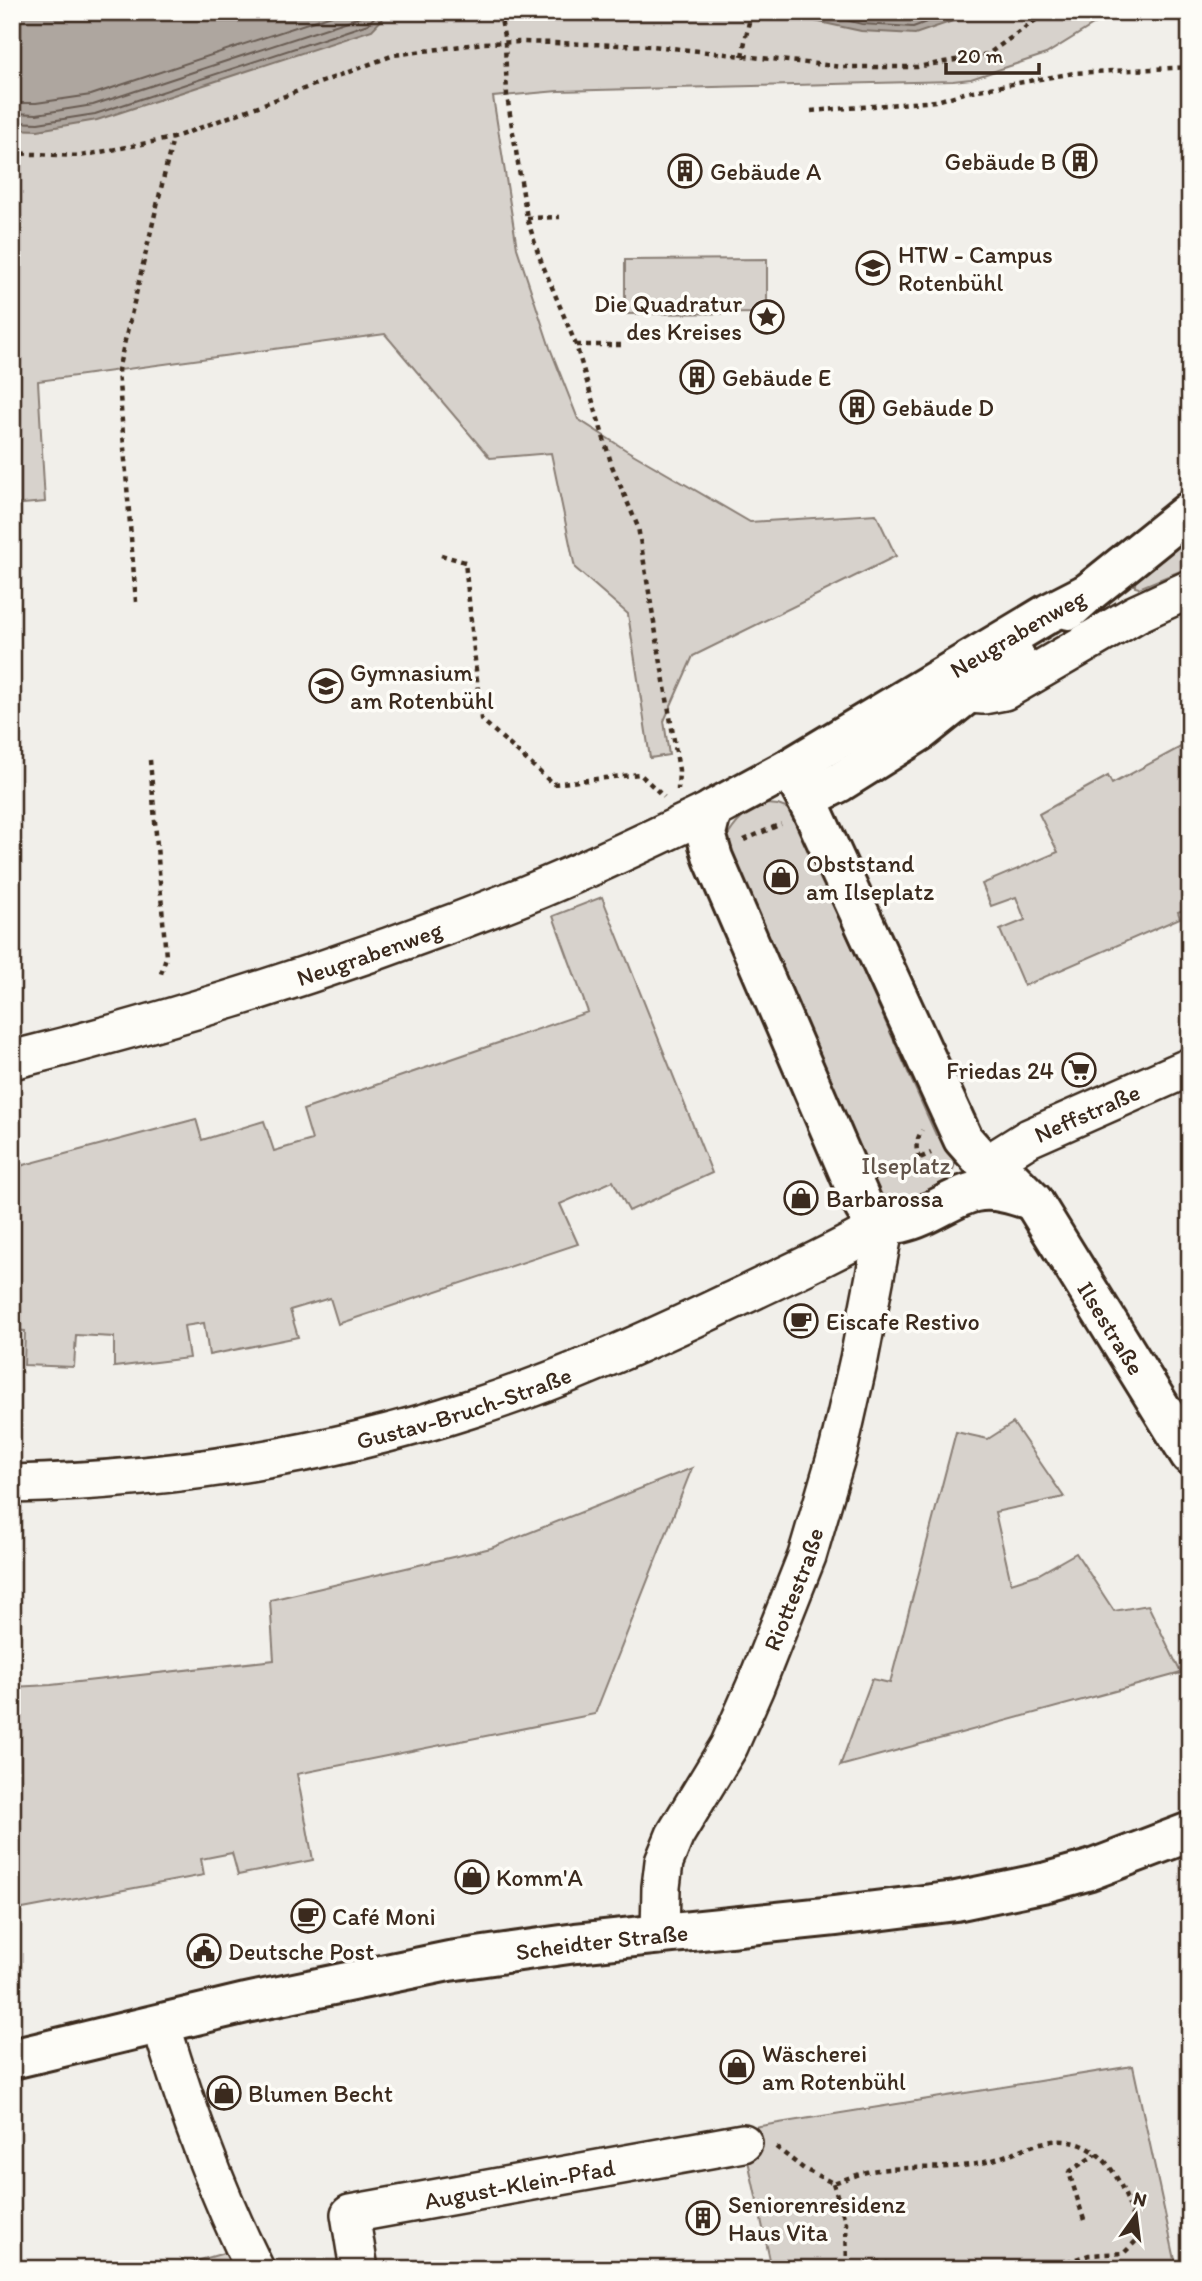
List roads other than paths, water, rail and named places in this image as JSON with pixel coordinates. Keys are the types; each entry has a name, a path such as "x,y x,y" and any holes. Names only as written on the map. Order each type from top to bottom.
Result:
{"main road":[{"path":"1088,593 1190,511"},
{"name":"Neugrabenweg","path":"795,796 840,782 921,732 1057,622 1088,593"},
{"name":"Neugrabenweg","path":"795,796 1049,612 1088,593"},
{"path":"795,796 981,1178 904,1223 885,1224 867,1212 713,858 706,834 712,810 795,796"},
{"name":"Ilsestraße","path":"981,1178 1010,1178 1033,1201 1190,1455"},
{"name":"Scheidter Straße","path":"12,2059 246,2003 449,1961 576,1943 848,1914 979,1896 1079,1873 1190,1832"}],"street":[{"path":"969,694 984,695 1004,691 1136,614 1190,589"},
{"path":"1088,593 1107,607 1136,614"},
{"name":"Neugrabenweg","path":"12,1060 170,1018 373,953 525,895 712,810"},
{"name":"Neffstraße","path":"981,1178 1029,1138 1190,1067"},
{"name":"Gustav-Bruch-Straße","path":"12,1484 76,1482 197,1470 277,1458 369,1438 469,1410 548,1382 672,1329 838,1251 885,1224"},
{"name":"Riottestraße","path":"660,1935 660,1887 664,1862 674,1835 729,1746 807,1556 825,1498 850,1397 885,1224"},
{"path":"161,2024 208,2160 238,2235 255,2269"},
{"name":"August-Klein-Pfad","path":"359,2269 350,2214 743,2143"}],"water":[{"path":"12,12 389,12 372,30 97,120 38,130 12,129"},
{"path":"801,12 961,12 956,20 915,34 861,31 815,21"}],"place":[{"name":"Gebäude B","path":"1080,161"},
{"name":"Gebäude A","path":"685,171"},
{"name":"HTW - Campus Rotenbühl","path":"873,268"},
{"name":"Die Quadratur des Kreises","path":"767,317"},
{"name":"Gebäude E","path":"697,377"},
{"name":"Gebäude D","path":"857,407"},
{"name":"Gymnasium am Rotenbühl","path":"326,686"},
{"name":"Obststand am Ilseplatz","path":"781,877"},
{"name":"Friedas 24","path":"1079,1070"},
{"name":"Barbarossa","path":"801,1198"},
{"name":"Eiscafe Restivo","path":"801,1321"},
{"name":"Komm'A","path":"472,1877"},
{"name":"Café Moni","path":"308,1916"},
{"name":"Deutsche Post","path":"204,1951"},
{"name":"Wäscherei am Rotenbühl","path":"737,2067"},
{"name":"Blumen Becht","path":"224,2093"},
{"name":"Seniorenresidenz Haus Vita","path":"703,2218"}],"park label":[{"name":"Ilseplatz","path":"906,1165"}]}
